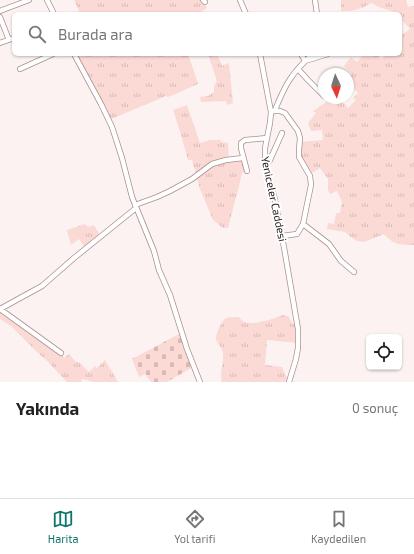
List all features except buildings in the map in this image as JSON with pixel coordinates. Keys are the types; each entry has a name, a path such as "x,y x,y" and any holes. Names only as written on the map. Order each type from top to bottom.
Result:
{"street":[{"path":"0,12 29,0"},
{"path":"47,0 53,12"},
{"path":"240,0 245,12"},
{"path":"315,0 317,12"},
{"path":"0,17 12,39 0,43"},
{"path":"20,69 49,56"},
{"path":"75,56 112,127 130,190 154,251 159,270 170,295 187,349 200,382"},
{"name":"Yeniceler Caddesi","path":"260,56 273,112 264,153 265,166 275,200 298,329 296,359 289,382"},
{"path":"302,56 305,60"},
{"path":"273,112 285,86 298,68 310,56"},
{"path":"305,60 320,56"},
{"path":"298,68 318,90"},
{"path":"273,112 280,111 285,113 298,131 300,138 299,157 310,176 311,185 302,224 297,234 282,236"},
{"path":"265,166 270,160 282,133"},
{"path":"247,171 241,148 242,142 245,140 267,138"},
{"path":"61,353 0,309 42,286 136,206 192,179 212,164 226,160 243,158"},
{"path":"302,224 329,244 341,261 354,272"}],"green space":[{"path":"74,0 203,0 207,8 201,12 77,12 79,11"},
{"path":"341,0 406,0 408,7 414,6 414,245 398,244 387,238 384,234 364,242 357,241 345,232 327,229 328,223 334,224 336,213 340,213 342,202 337,191 330,194 328,190 328,179 320,168 310,174 302,162 299,142 323,140 322,130 311,131 308,123 316,113 313,111 324,104 344,104 348,108 354,104 356,100 354,97 358,93 354,89 354,68 346,68 344,66 351,57 357,62 362,56 379,56 381,59 385,56 402,56 402,35 410,29 402,20 402,12 394,12 371,3 357,10 341,11"},
{"path":"75,56 189,56 198,84 109,120"},
{"path":"209,56 218,56 222,66 229,63 233,103 227,105 226,101 201,102 200,97 208,96 214,92 214,86 217,81"},
{"path":"187,105 200,143 210,140 221,140 221,142 228,143 229,160 243,158 247,169 242,173 228,228 223,228 213,220 200,189 192,160 188,160 173,110"},
{"path":"85,224 88,227 94,225 101,237 86,249 79,239 71,245 67,230"},
{"path":"0,309 61,353 64,358 69,354 76,362 79,362 89,372 95,366 97,368 105,360 118,382 93,382 83,379 81,380 82,382 67,382 11,326 0,319"},
{"path":"283,315 288,316 293,324 298,328 298,343 267,340 265,365 282,367 286,376 290,380 289,382 222,382 221,375 223,352 216,338 224,319 239,317 247,323 257,323"},
{"path":"181,333 193,367 167,382 151,382 145,374 139,377 132,359"}]}
